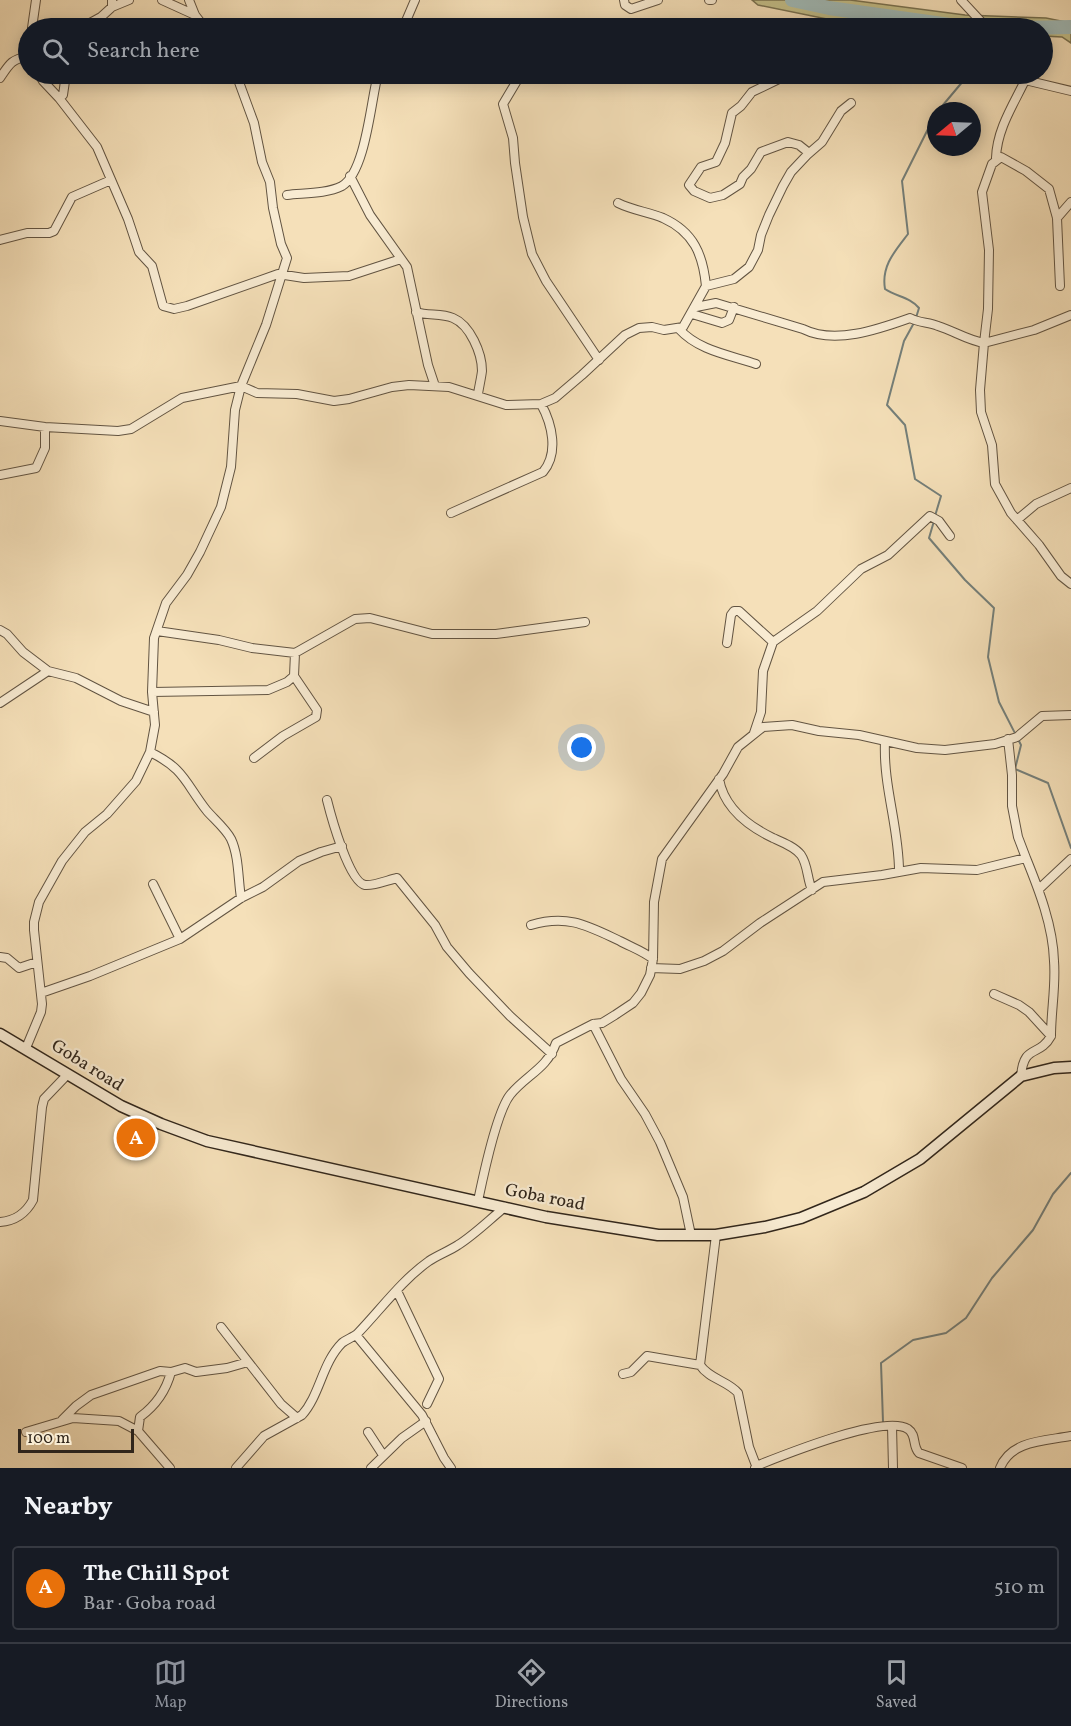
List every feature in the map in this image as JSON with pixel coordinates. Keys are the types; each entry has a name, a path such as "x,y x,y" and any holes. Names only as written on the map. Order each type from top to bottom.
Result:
{"main road":[{"name":"Goba road","path":"0,1034 121,1106 207,1141 478,1202 630,1232 658,1235 716,1235 801,1218 864,1192 920,1159 1021,1076 1054,1068 1071,1067"}],"street":[{"path":"33,18 36,0"},
{"path":"99,18 112,4 129,0"},
{"path":"162,0 195,15"},
{"path":"189,0 197,18"},
{"path":"407,18 415,0"},
{"path":"624,0 625,5 631,9 658,0"},
{"path":"962,0 978,18"},
{"path":"0,78 10,62 18,58"},
{"path":"46,84 97,147 128,219 138,252 152,266 163,306 174,309 187,306 278,274 304,278 350,276 401,259"},
{"path":"59,98 63,95 66,84"},
{"path":"26,1048 41,1012 34,922 39,902 62,861 78,839 107,814 136,781 150,752 155,725 152,692 154,638 166,603 200,552 221,507 231,467 236,410 241,386 266,325 287,258 281,244 270,182 262,162 254,123 240,84"},
{"path":"287,195 334,189 344,184 350,176 367,134 376,84"},
{"path":"515,84 503,104 513,138 515,163 530,247 541,273 599,360"},
{"path":"769,84 752,92 732,113 725,143 716,162 701,166 689,185 694,192 710,198 723,195 740,184 761,152 788,142 799,145 808,153"},
{"path":"1023,84 1006,119 999,139 996,158 982,192 989,250 988,309 980,390 981,412 992,445 994,484 1004,503 1017,520 1039,545 1061,576 1071,584"},
{"path":"1048,84 1071,91"},
{"path":"706,286 734,279 749,267 758,250 769,215 791,172 808,153 822,142 841,111 851,103"},
{"path":"996,158 1001,156 1007,159 1049,189 1057,218 1060,286"},
{"path":"350,176 370,215 407,267 435,386"},
{"path":"0,240 27,233 54,231 72,197 111,180"},
{"path":"1057,218 1071,202"},
{"path":"0,421 45,428 118,431 131,429 183,398 241,386 257,393 297,394 333,401 392,387 435,386 478,394 485,399 506,405 541,404 555,398 625,335 639,328 679,329 687,322 706,286 704,265 699,249 686,233 663,218 618,203"},
{"path":"694,310 712,303 734,307 814,334 830,335 867,332 910,318 984,343 1046,326 1071,315"},
{"path":"694,310 722,323 729,320 734,307"},
{"path":"416,312 437,314 454,319 468,331 482,368 478,394"},
{"path":"679,329 717,353 756,364"},
{"path":"451,513 543,472 548,467 553,450 552,433 541,404"},
{"path":"0,475 36,468 45,448 45,428"},
{"path":"1017,520 1036,504 1071,488"},
{"path":"754,733 761,712 763,672 773,642 817,610 861,569 888,555 930,516 939,521 950,536"},
{"path":"727,643 730,615 734,611 739,611 773,642"},
{"path":"156,631 295,653 362,617 432,634 496,634 585,622"},
{"path":"0,630 7,634 23,652 48,670 76,678 121,701 154,712"},
{"path":"254,758 283,736 316,717 317,710 294,676 295,653"},
{"path":"0,703 48,670"},
{"path":"152,692 268,690 287,682 294,676"},
{"path":"478,1202 487,1160 504,1106 510,1095 537,1072 552,1054 556,1043 593,1024 602,1023 633,1003 641,993 653,959 654,902 662,859 719,779 738,747 754,733 763,727 792,724 819,731 859,735 917,748 945,750 995,744 1017,737 1042,716 1071,715"},
{"path":"1008,740 1012,775 1012,806 1018,837 1039,889 1055,964 1051,1036 1048,1042 1028,1053 1023,1060 1021,1076"},
{"path":"885,742 885,771 899,871"},
{"path":"150,752 166,760 183,775 200,802 230,837 242,898"},
{"path":"719,779 728,805 745,821 800,855 812,891"},
{"path":"327,800 352,873 359,882 364,885 397,878 435,925 447,947 469,973 510,1016 552,1054"},
{"path":"41,993 90,976 180,939 242,898 263,887 299,861 342,846"},
{"path":"651,968 680,969 704,961 723,951 760,923 823,882 921,868 977,870 1026,858"},
{"path":"1039,889 1071,860"},
{"path":"153,884 180,939"},
{"path":"531,925 546,921 584,924 653,959"},
{"path":"0,957 7,958 19,968 37,962"},
{"path":"994,994 1024,1009 1051,1036"},
{"path":"593,1024 621,1079 638,1102 660,1142 683,1197 692,1235"},
{"path":"0,1222 17,1217 28,1209 33,1200 44,1099 67,1075"},
{"path":"236,1468 264,1436 306,1411 315,1398 316,1391 342,1343 356,1335 430,1260 459,1244 505,1207"},
{"path":"700,1365 716,1235"},
{"path":"397,1291 439,1379 427,1404"},
{"path":"221,1327 281,1404 297,1418"},
{"path":"356,1335 426,1421 451,1468"},
{"path":"622,1374 631,1372 647,1356 700,1365 709,1374 738,1393 749,1447 756,1467 851,1433 874,1427 892,1426 904,1427 911,1431 915,1450 919,1453 962,1468"},
{"path":"62,1420 84,1399 102,1390 160,1371 171,1372 185,1368 196,1372 227,1368 248,1362"},
{"path":"138,1431 140,1417 162,1394 171,1372"},
{"path":"26,1432 79,1417 119,1421 138,1431 170,1468"},
{"path":"370,1468 426,1421"},
{"path":"892,1426 893,1468"},
{"path":"368,1432 383,1455"},
{"path":"1000,1468 1005,1457 1018,1448 1035,1442 1071,1436"}],"shaded area":[{"path":"752,0 850,0 965,15 1046,18 822,18 758,5"},
{"path":"1053,19 1071,23 1071,43 1062,37 1053,37"}],"waterway":[{"path":"792,0 829,8 900,18"},
{"path":"1053,27 1071,27"},
{"path":"946,102 961,84"},
{"path":"927,131 902,181 908,234 890,259 884,281 885,289 912,302 919,308 904,341 887,405 905,425 915,479 941,496 935,516"},
{"path":"934,521 929,538 965,580 994,608 988,657 999,702 1021,745 1015,769 1048,783 1071,848"},
{"path":"883,1422 881,1363 913,1340 946,1333 966,1318 992,1278 1033,1230 1053,1194 1071,1173"}],"place":[{"name":"The Chill Spot","path":"136,1138"}]}
